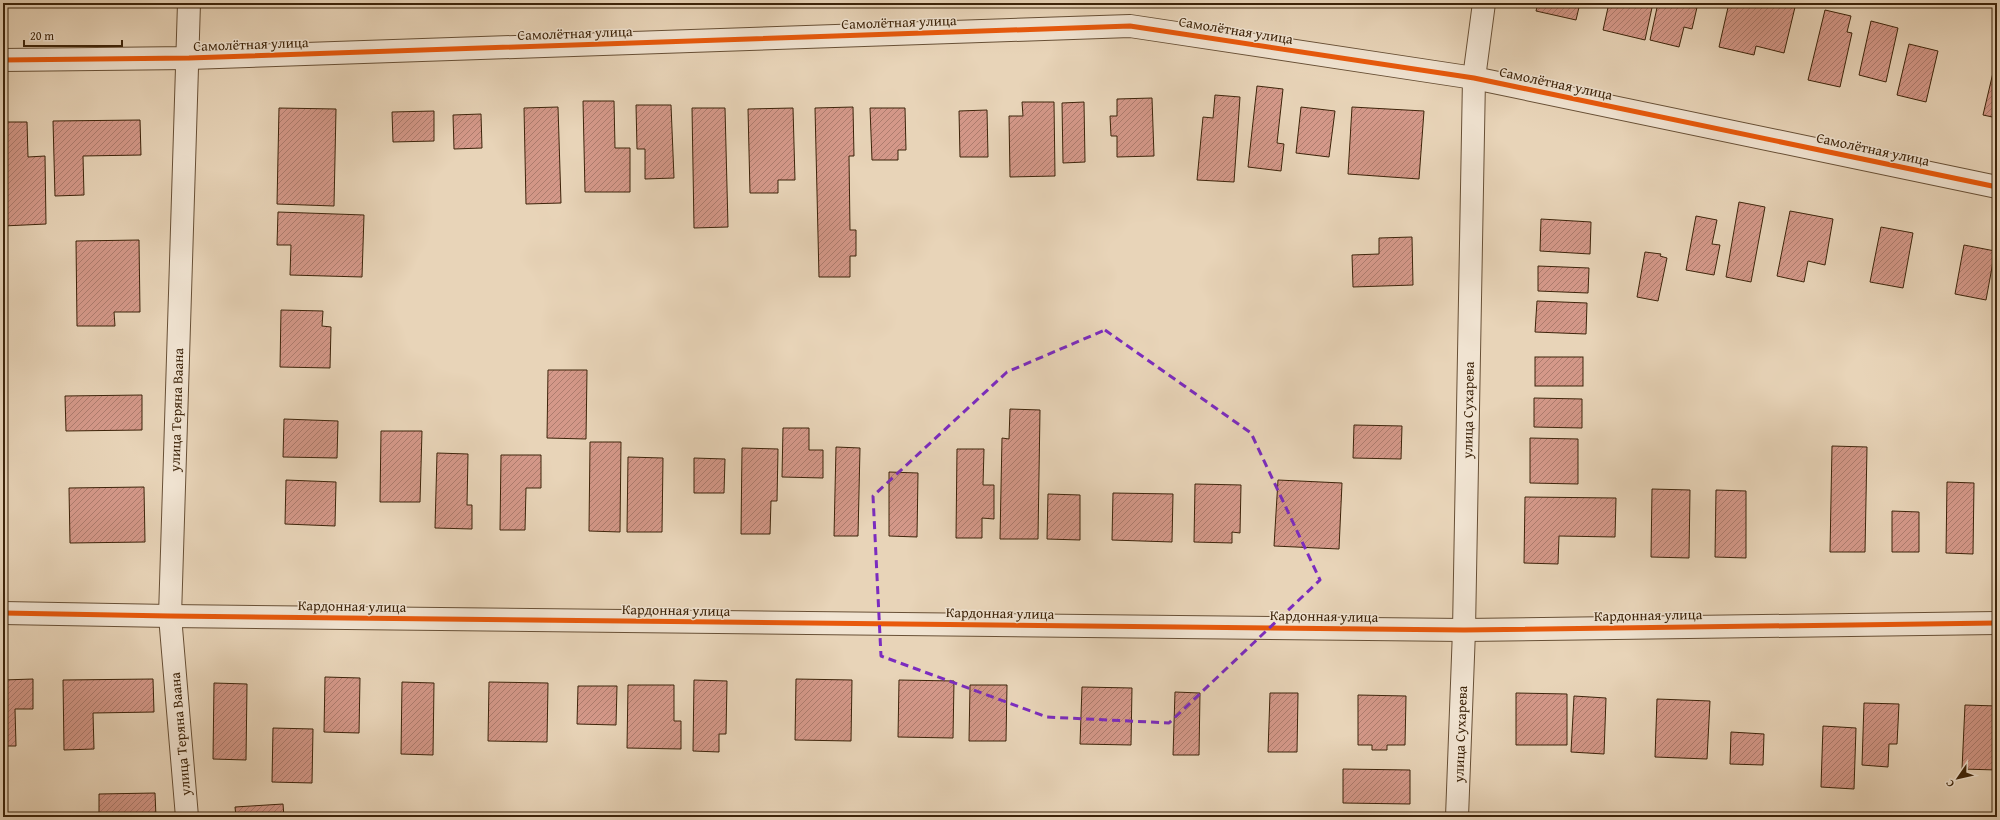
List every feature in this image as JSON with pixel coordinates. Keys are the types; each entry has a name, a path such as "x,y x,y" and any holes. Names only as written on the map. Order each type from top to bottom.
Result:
{"street":[{"name":"улица Теряна Ваана","path":"187,817 170,616 189,58 189,3"},
{"name":"улица Сухарева","path":"1456,817 1464,630 1474,78 1484,3"},
{"name":"Самолётная улица","path":"3,60 189,58 1130,26 1474,78 1997,187"},
{"name":"Кардонная улица","path":"3,613 1464,630 1997,623"}],"highlighted area":[{"path":"1105,330 1251,433 1320,580 1169,723 1047,717 881,656 873,496 1007,372"}],"building":[{"path":"1538,3 1580,3 1576,20 1536,11"},
{"path":"1609,3 1653,3 1645,40 1603,30"},
{"path":"1658,3 1698,3 1692,29 1684,27 1679,47 1650,40"},
{"path":"1729,3 1796,3 1784,53 1756,46 1754,55 1719,47"},
{"path":"1825,10 1851,16 1847,32 1852,33 1840,87 1808,80"},
{"path":"1871,21 1898,28 1886,82 1859,75"},
{"path":"1909,44 1938,51 1926,102 1897,95"},
{"path":"1997,60 1997,118 1983,115"},
{"path":"1257,86 1283,89 1277,143 1284,144 1281,171 1248,167"},
{"path":"1215,95 1240,97 1234,182 1197,180 1203,117 1213,118"},
{"path":"1152,98 1154,156 1117,157 1117,136 1111,136 1110,116 1117,116 1117,99"},
{"path":"583,101 614,101 615,148 630,148 630,192 585,192"},
{"path":"1022,102 1054,102 1055,176 1010,177 1009,116 1023,116"},
{"path":"1084,102 1085,162 1063,163 1062,103"},
{"path":"636,105 671,105 674,178 645,179 645,149 637,149"},
{"path":"558,107 561,203 526,204 524,108"},
{"path":"853,107 854,156 849,156 850,230 856,230 856,256 850,256 850,277 819,277 815,108"},
{"path":"1301,107 1335,111 1329,157 1296,153"},
{"path":"1352,107 1424,111 1419,179 1348,174"},
{"path":"279,108 336,109 334,206 277,204"},
{"path":"692,108 725,108 728,227 694,228"},
{"path":"793,108 795,180 778,180 778,193 750,193 748,109"},
{"path":"870,108 905,108 906,150 898,150 898,160 872,160"},
{"path":"987,110 988,157 960,157 959,111"},
{"path":"434,111 434,141 393,142 392,112"},
{"path":"481,114 482,148 454,149 453,115"},
{"path":"140,120 141,155 83,156 84,195 55,196 53,121"},
{"path":"3,122 27,122 28,157 45,156 46,224 3,226"},
{"path":"1739,202 1765,207 1751,282 1726,277"},
{"path":"1790,211 1833,219 1825,265 1808,261 1804,282 1777,276"},
{"path":"278,212 364,215 362,277 290,275 291,245 277,245"},
{"path":"1696,216 1717,220 1712,244 1720,245 1714,275 1686,270"},
{"path":"1541,219 1591,222 1590,254 1540,251"},
{"path":"1881,227 1913,233 1903,288 1870,282"},
{"path":"1412,237 1413,285 1353,287 1352,255 1379,254 1379,238"},
{"path":"139,240 140,312 114,312 115,326 77,326 76,241"},
{"path":"1964,245 1995,251 1986,300 1955,294"},
{"path":"1645,252 1661,254 1660,256 1667,258 1658,301 1637,297"},
{"path":"1538,266 1589,268 1588,293 1538,291"},
{"path":"1537,301 1587,303 1586,334 1535,332"},
{"path":"1997,307 1997,331 1993,330"},
{"path":"281,310 323,311 322,326 331,327 330,368 280,367"},
{"path":"1535,357 1583,357 1583,386 1535,386"},
{"path":"548,370 587,370 586,439 547,438"},
{"path":"142,395 142,430 66,431 65,396"},
{"path":"1534,398 1582,399 1582,428 1534,427"},
{"path":"1010,409 1040,410 1038,539 1000,539 1002,438 1009,439"},
{"path":"284,419 338,421 337,458 283,457"},
{"path":"1354,425 1402,426 1401,459 1353,458"},
{"path":"783,428 809,428 809,450 823,450 823,478 782,477"},
{"path":"381,431 422,431 420,502 380,502"},
{"path":"1530,438 1578,439 1578,484 1530,483"},
{"path":"590,442 621,442 620,532 589,531"},
{"path":"1832,446 1867,447 1865,552 1830,552"},
{"path":"836,447 860,448 858,536 834,536"},
{"path":"742,448 778,449 777,501 771,501 770,534 741,534"},
{"path":"957,449 984,449 983,485 994,485 994,519 982,518 982,538 956,538"},
{"path":"437,453 468,454 467,505 472,505 472,529 435,528"},
{"path":"501,455 541,455 541,488 526,488 525,530 500,530"},
{"path":"628,457 663,458 662,532 627,532"},
{"path":"694,458 725,459 724,493 694,493"},
{"path":"889,472 918,473 917,537 889,536"},
{"path":"286,480 336,482 335,526 285,524"},
{"path":"1278,480 1342,483 1339,549 1274,546"},
{"path":"1947,482 1974,483 1973,554 1946,553"},
{"path":"1195,484 1241,485 1240,533 1232,532 1232,543 1194,542"},
{"path":"144,487 145,542 70,543 69,488"},
{"path":"1652,489 1690,490 1689,558 1651,557"},
{"path":"1716,490 1746,491 1746,558 1715,557"},
{"path":"1113,493 1173,494 1172,542 1112,540"},
{"path":"1048,494 1080,495 1080,540 1047,539"},
{"path":"1525,497 1616,498 1615,537 1559,536 1558,564 1524,563"},
{"path":"1892,511 1919,512 1919,552 1892,552"},
{"path":"325,677 360,678 359,733 324,732"},
{"path":"33,679 33,709 15,709 16,746 3,746 3,680"},
{"path":"153,679 154,712 93,713 94,749 64,750 63,680"},
{"path":"796,679 852,680 851,741 795,740"},
{"path":"694,680 727,681 726,734 719,734 719,752 693,751"},
{"path":"899,680 954,681 953,738 898,737"},
{"path":"402,682 434,683 433,755 401,754"},
{"path":"489,682 548,683 547,742 488,741"},
{"path":"214,683 247,684 246,760 213,759"},
{"path":"628,685 674,685 674,721 681,721 681,749 627,748"},
{"path":"970,685 1007,685 1006,741 969,741"},
{"path":"578,686 617,686 616,725 577,724"},
{"path":"1082,687 1132,688 1131,745 1080,744"},
{"path":"1175,692 1200,693 1199,755 1173,755"},
{"path":"1270,693 1298,693 1297,752 1268,752"},
{"path":"1516,693 1567,694 1567,745 1516,745"},
{"path":"1358,695 1406,696 1405,745 1387,745 1387,750 1372,750 1372,745 1358,745"},
{"path":"1574,696 1606,698 1604,754 1571,752"},
{"path":"1657,699 1710,701 1707,759 1655,757"},
{"path":"1864,703 1899,704 1897,744 1889,744 1888,767 1862,765"},
{"path":"1965,705 1997,706 1997,770 1962,769"},
{"path":"1823,726 1856,728 1854,789 1821,787"},
{"path":"273,728 313,729 312,783 272,782"},
{"path":"1731,732 1764,734 1763,765 1730,764"},
{"path":"1343,769 1410,770 1410,804 1343,803"},
{"path":"155,793 156,817 99,817 99,794"},
{"path":"283,804 284,817 236,817 235,807"},
{"path":"390,814 390,817 369,817 369,816"}],"cycle path":[{"path":"3,60 189,58 1130,26 1474,78 1997,187"},
{"path":"3,613 1464,630 1997,623"}]}
